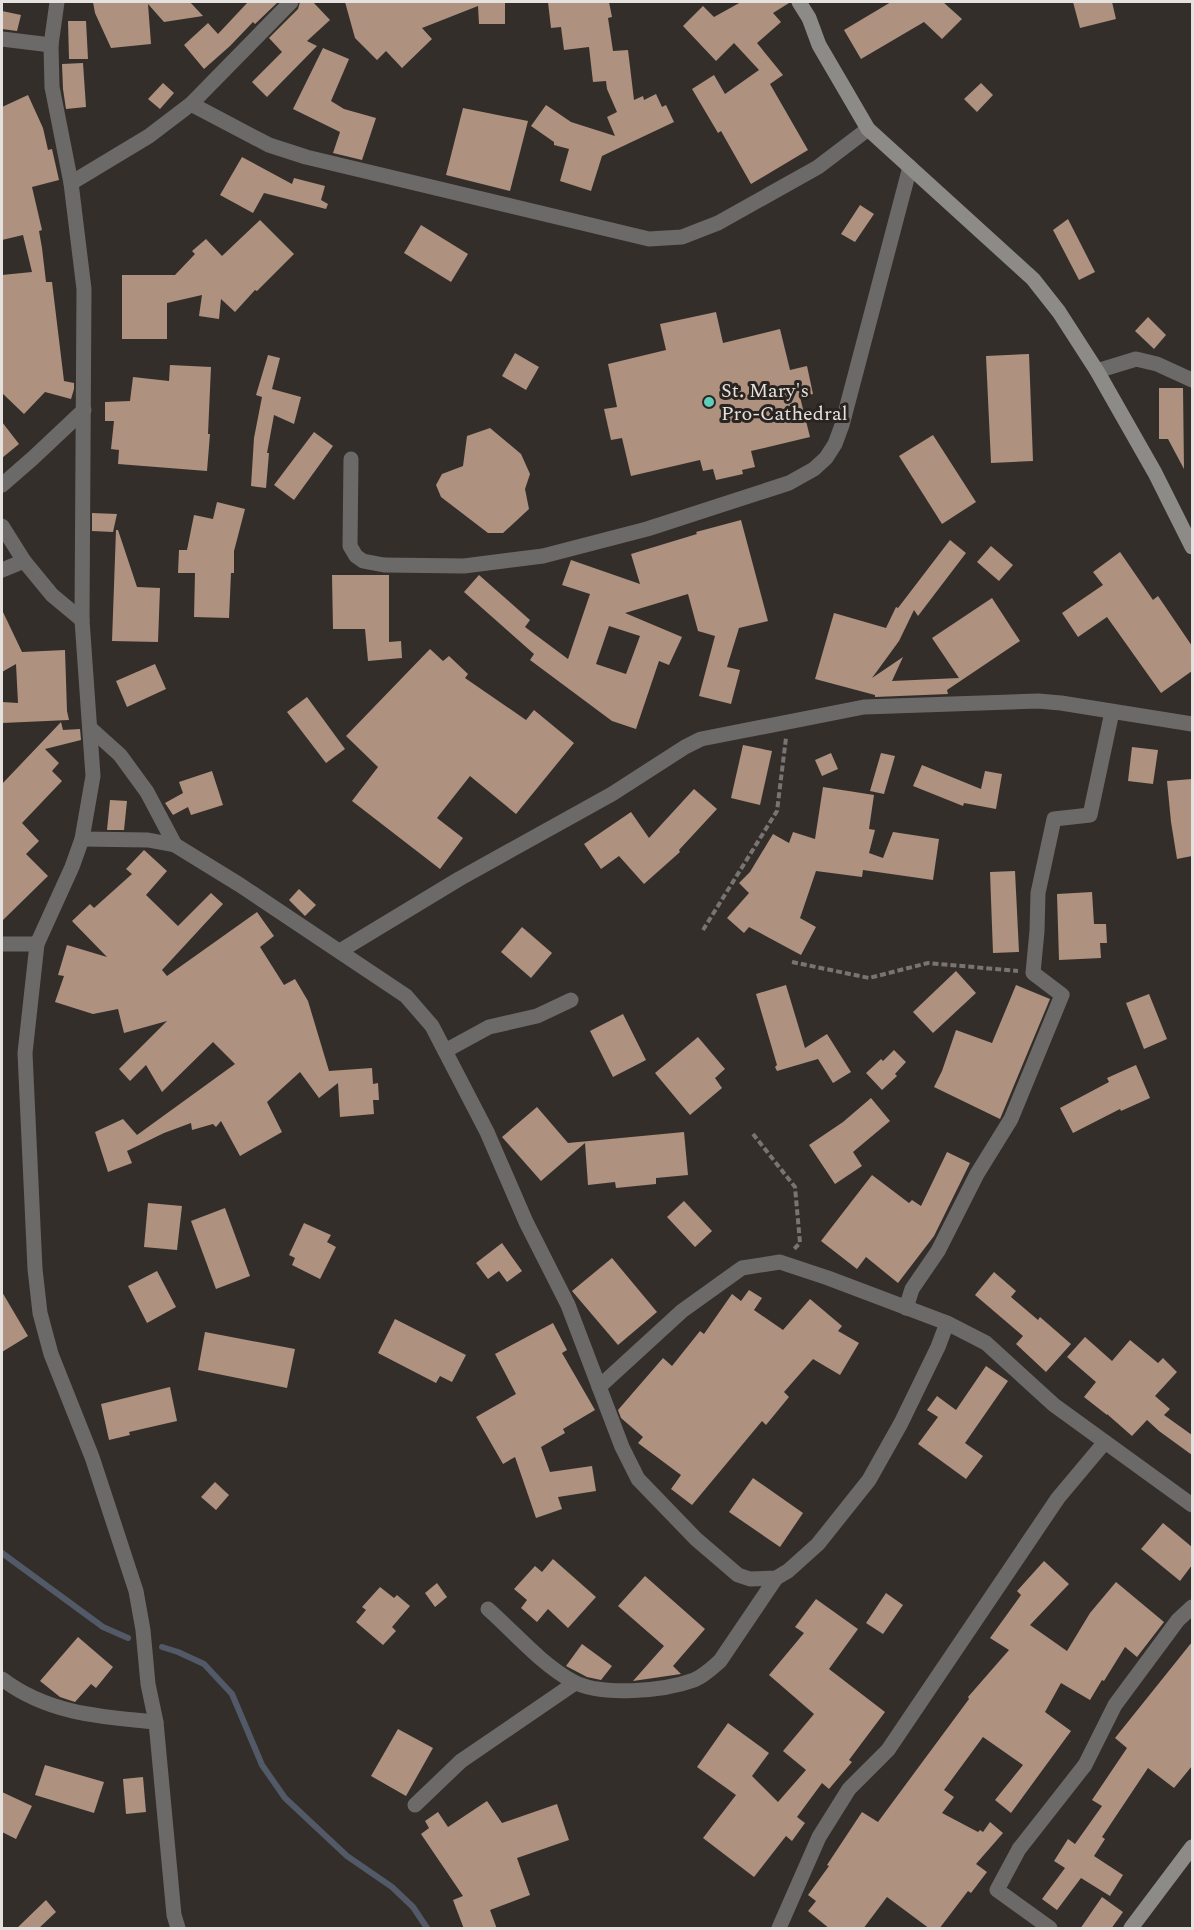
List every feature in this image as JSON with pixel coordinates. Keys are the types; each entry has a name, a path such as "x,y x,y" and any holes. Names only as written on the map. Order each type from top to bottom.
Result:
{"street":[{"path":"57,2 51,45 52,87 71,183 84,289 82,620 93,776 82,838 72,867 37,944 25,1053 35,1269 40,1313 51,1354 92,1457 136,1591 143,1630 148,1684 156,1722 173,1904 178,1929"},
{"path":"71,183 149,136 191,104 291,2"},
{"path":"799,2 809,18 819,45 868,129 1033,279 1059,312 1097,371 1155,473 1192,547"},
{"path":"2,39 51,45"},
{"path":"191,104 269,145 306,157 649,239 682,237 718,223 818,167 868,129"},
{"path":"351,459 350,546 356,556 363,561 384,565 464,566 543,556 647,529 789,483 813,469 826,458 835,444 910,167"},
{"path":"1097,371 1136,359 1157,364 1192,380"},
{"path":"2,485 84,410"},
{"path":"2,526 24,561 52,595 82,620"},
{"path":"2,570 24,561"},
{"path":"340,951 459,879 612,794 701,739 864,707 1038,701 1192,724"},
{"path":"906,1308 912,1289 938,1251 977,1174 1011,1119 1062,995 1034,973 1038,893 1054,819 1090,815 1112,712"},
{"path":"90,728 120,755 147,792 175,845"},
{"path":"82,838 148,840 175,845 240,885 406,996 432,1026 487,1132 526,1222 568,1305 622,1447 638,1479 696,1539 738,1575 750,1579 776,1578"},
{"path":"2,944 37,944"},
{"path":"445,1051 489,1027 537,1016 571,1000"},
{"path":"599,1388 682,1311 742,1268 780,1262 947,1323 986,1343 1054,1406 1192,1505"},
{"path":"488,1609 555,1671 575,1683 602,1689 655,1690 695,1679 709,1671 720,1661 776,1578 788,1571 818,1544 869,1480 901,1423 938,1347 947,1323"},
{"path":"779,1929 819,1836 849,1789 888,1750 1058,1498 1105,1442"},
{"path":"1050,1929 997,1890 1019,1849 1085,1765 1115,1705 1178,1620 1192,1607"},
{"path":"2,1679 47,1705 91,1716 156,1722"},
{"path":"416,1805 461,1761 575,1683"},
{"path":"1131,1929 1192,1847"}],"path":[{"path":"703,930 777,811 788,722"},
{"path":"792,962 869,978 928,963 990,967 1034,973"},
{"path":"753,1134 795,1187 800,1243 780,1262"}],"building":[{"path":"93,2 190,2 203,16 164,22 148,4 151,44 111,48 95,13"},
{"path":"248,2 278,2 255,24 253,22 204,69 184,45 208,23 218,34"},
{"path":"300,2 313,2 330,20 307,41 317,46 267,97 252,82 282,52 269,38 298,9"},
{"path":"345,2 505,2 505,24 479,24 478,6 422,28 432,39 402,68 386,51 377,60 355,38"},
{"path":"548,2 609,2 612,17 608,18 613,51 628,50 634,100 643,96 644,100 656,94 662,107 666,105 674,122 602,156 591,191 560,181 569,149 554,145 554,142 531,126 546,105 571,122 615,136 607,117 617,112 606,81 593,82 589,47 564,50 561,27 551,28"},
{"path":"741,2 789,2 773,13 781,22 757,43 783,75 770,84 808,150 751,184 721,131 718,133 692,89 714,75 725,94 759,70 734,43 716,61 683,26 703,6 714,17"},
{"path":"891,2 943,2 962,19 942,39 924,22 861,59 844,30"},
{"path":"1073,2 1112,2 1116,19 1080,28"},
{"path":"2,11 21,15 17,31 2,29"},
{"path":"68,21 86,21 88,59 69,59"},
{"path":"323,48 349,59 331,101 344,109 376,118 362,160 333,153 340,132 293,109"},
{"path":"83,63 86,107 66,109 62,64"},
{"path":"163,83 174,93 160,109 148,99"},
{"path":"981,83 993,95 977,112 964,99"},
{"path":"28,95 43,128 48,150 52,149 59,180 32,187 42,230 39,231 46,282 52,282 64,381 74,383 74,389 71,399 45,392 24,414 2,393 2,275 32,272 23,235 2,240 2,107"},
{"path":"463,108 528,121 510,191 446,175"},
{"path":"242,157 292,184 294,178 325,186 321,200 328,204 326,209 264,193 253,213 220,195"},
{"path":"860,205 874,214 855,242 841,234"},
{"path":"1068,219 1095,272 1079,280 1053,230"},
{"path":"260,220 294,254 235,312 221,299 219,319 199,316 202,295 167,303 167,339 122,339 122,275 175,275 195,254 192,251 206,239 222,256"},
{"path":"421,225 468,254 451,282 404,253"},
{"name":"St. Mary's Pro-Cathedral","path":"716,312 723,343 780,329 790,370 807,366 813,394 800,397 810,437 751,451 755,467 742,470 743,474 716,480 713,469 703,471 700,460 631,476 622,438 611,440 604,409 617,407 608,364 666,350 660,324"},
{"path":"1148,317 1166,335 1154,349 1135,331"},
{"path":"515,353 539,367 526,390 502,376"},
{"path":"1029,354 1033,461 991,463 986,356"},
{"path":"268,355 280,358 272,389 301,397 294,424 274,415 267,453 269,453 266,488 251,486 254,438 262,397 256,395"},
{"path":"170,365 211,367 207,471 118,464 119,450 111,449 114,421 105,421 105,402 130,401 133,377 169,381"},
{"path":"1159,388 1183,388 1184,469 1168,439 1159,439"},
{"path":"2,422 19,444 2,458"},
{"path":"490,428 521,454 530,474 525,489 529,509 503,533 488,533 441,497 436,485 442,474 463,466 467,436"},
{"path":"314,432 333,446 294,500 274,485"},
{"path":"933,435 976,502 942,524 899,456"},
{"path":"217,502 245,509 234,551 229,618 194,617 195,573 178,573 179,550 187,550 194,515 213,519"},
{"path":"92,513 117,514 113,532 92,531"},
{"path":"741,520 768,621 739,628 727,667 740,670 731,704 699,696 715,636 698,631 688,594 625,613 682,637 669,665 659,661 636,729 612,721 530,660 534,654 464,592 479,575 530,620 525,627 568,659 590,594 562,585 571,560 640,584 631,554 697,534 696,532","holes":["609,626 640,636 626,674 596,664"]},
{"path":"116,530 118,530 137,587 160,588 158,642 112,641"},
{"path":"950,540 966,553 918,616 914,610 899,641 872,678 903,657 892,681 959,678 932,638 992,598 1020,641 947,690 948,694 875,697 875,695 815,679 834,613 886,628 896,607 898,608"},
{"path":"991,546 1013,565 999,581 977,562"},
{"path":"1120,552 1153,600 1158,596 1192,646 1192,671 1161,693 1107,617 1078,637 1062,613 1103,585 1093,572"},
{"path":"332,575 389,575 389,642 401,641 402,658 368,661 365,629 333,629"},
{"path":"2,610 22,652 65,650 69,720 2,723 2,702 18,703 16,664 2,672"},
{"path":"430,649 443,661 449,656 468,674 465,678 526,720 534,710 574,743 516,814 470,776 437,818 463,838 440,869 352,801 378,767 346,736"},
{"path":"155,664 166,689 127,707 116,681"},
{"path":"307,697 345,749 326,763 287,712"},
{"path":"61,722 63,730 80,729 81,740 45,749 59,763 52,771 62,781 22,823 39,841 26,854 48,876 2,921 2,784"},
{"path":"743,745 772,751 760,805 731,798"},
{"path":"1132,747 1158,750 1153,784 1128,781"},
{"path":"831,753 838,769 822,776 815,760"},
{"path":"881,753 895,756 884,794 870,791"},
{"path":"922,765 981,789 985,771 1002,774 996,809 964,803 963,806 913,786"},
{"path":"212,771 223,805 191,815 188,807 173,815 165,803 183,793 179,782"},
{"path":"1192,779 1192,856 1177,859 1167,781"},
{"path":"823,787 874,795 869,829 875,830 869,853 883,858 893,832 939,839 933,880 863,870 862,877 816,871 800,918 816,927 801,955 749,927 744,933 727,918 749,893 739,883 750,872 773,834 789,843 793,832 815,839"},
{"path":"694,789 717,809 679,850 680,852 644,884 619,856 601,869 584,844 631,812 649,838"},
{"path":"110,800 127,801 124,830 107,830"},
{"path":"144,850 167,871 146,895 178,926 211,893 223,904 162,970 167,976 257,912 274,936 260,947 284,985 295,979 308,1001 329,1071 372,1068 373,1084 378,1083 379,1100 373,1100 374,1114 340,1117 338,1083 319,1098 300,1072 267,1102 282,1132 240,1156 221,1121 216,1127 213,1124 192,1130 191,1123 127,1151 132,1163 108,1172 95,1132 123,1119 137,1135 235,1064 213,1042 162,1092 146,1065 130,1081 119,1069 167,1021 124,1033 118,1009 93,1014 55,1002 64,976 58,975 67,945 107,957 72,921 90,904 94,908 132,874 126,869"},
{"path":"1015,871 1019,952 993,953 990,872"},
{"path":"299,889 316,905 305,916 289,900"},
{"path":"1092,892 1094,924 1106,924 1107,943 1100,943 1101,958 1059,960 1057,894"},
{"path":"522,927 552,953 531,978 501,952"},
{"path":"956,971 976,993 933,1033 913,1012"},
{"path":"786,985 805,1048 827,1034 851,1072 833,1083 818,1059 777,1071 775,1067 777,1065 756,994"},
{"path":"1016,985 1050,999 1000,1119 934,1087 956,1030 992,1043"},
{"path":"1149,994 1167,1039 1144,1049 1126,1003"},
{"path":"623,1014 646,1060 613,1077 590,1031"},
{"path":"698,1037 725,1069 715,1078 722,1088 690,1115 655,1073"},
{"path":"894,1050 906,1062 895,1074 897,1076 882,1090 866,1073"},
{"path":"1136,1065 1150,1098 1121,1111 1120,1109 1073,1133 1060,1108 1109,1082 1107,1078"},
{"path":"871,1098 890,1121 853,1152 862,1166 835,1184 809,1145 843,1122"},
{"path":"537,1107 568,1143 684,1132 688,1175 656,1178 656,1184 616,1188 615,1182 588,1185 585,1143 541,1181 502,1137"},
{"path":"947,1152 970,1163 934,1236 898,1283 866,1257 857,1269 821,1241 872,1175 909,1203 912,1200 921,1206"},
{"path":"684,1201 712,1231 695,1247 667,1217"},
{"path":"148,1203 182,1206 177,1250 144,1247"},
{"path":"225,1208 250,1276 216,1289 191,1221"},
{"path":"304,1223 331,1235 327,1242 336,1247 320,1279 292,1265 295,1258 289,1255"},
{"path":"502,1243 522,1271 507,1282 499,1271 488,1279 476,1263"},
{"path":"612,1258 657,1312 618,1345 572,1291"},
{"path":"157,1271 176,1307 147,1323 128,1286"},
{"path":"994,1272 1016,1291 1011,1297 1038,1320 1040,1317 1071,1344 1046,1372 1016,1344 1023,1336 975,1295"},
{"path":"749,1290 762,1298 754,1310 783,1330 810,1299 842,1326 838,1331 859,1343 840,1375 813,1359 784,1392 789,1397 766,1425 762,1421 692,1505 671,1489 681,1475 638,1443 643,1437 621,1418 618,1410 663,1358 672,1366 700,1331 704,1334 732,1294 741,1301"},
{"path":"2,1292 28,1336 2,1352"},
{"path":"395,1319 466,1355 452,1382 440,1376 436,1383 378,1353"},
{"path":"553,1323 567,1350 562,1353 595,1410 563,1429 565,1433 541,1447 550,1472 592,1466 596,1491 558,1497 562,1509 536,1518 515,1457 503,1464 476,1417 516,1394 495,1354"},
{"path":"205,1332 295,1349 287,1388 198,1370"},
{"path":"1085,1337 1112,1361 1130,1340 1158,1363 1163,1358 1177,1372 1155,1396 1170,1409 1164,1415 1192,1435 1192,1455 1147,1420 1132,1436 1084,1397 1096,1382 1067,1357"},
{"path":"986,1366 1008,1381 965,1443 983,1456 966,1479 918,1444 938,1417 927,1410 937,1396 956,1410"},
{"path":"170,1387 177,1421 129,1432 130,1435 109,1440 101,1404"},
{"path":"753,1478 803,1513 780,1547 729,1512"},
{"path":"215,1482 229,1495 216,1510 201,1497"},
{"path":"1163,1523 1192,1547 1192,1565 1180,1581 1141,1549"},
{"path":"553,1559 596,1597 568,1628 548,1609 537,1622 521,1608 527,1600 514,1589 535,1566 542,1572"},
{"path":"1044,1561 1069,1584 1030,1625 1067,1651 1090,1613 1116,1582 1164,1622 1137,1657 1125,1647 1090,1700 1061,1683 1045,1712 1071,1731 1011,1813 995,1800 1023,1765 983,1737 944,1790 954,1797 942,1813 978,1832 980,1830 983,1832 990,1822 1003,1833 976,1864 987,1872 971,1893 968,1891 939,1929 930,1929 887,1897 863,1929 830,1929 808,1911 816,1901 808,1895 862,1812 878,1822 969,1699 968,1697 1009,1650 990,1638 1021,1595 1017,1591"},
{"path":"645,1576 705,1629 673,1666 681,1674 633,1681 664,1646 618,1606"},
{"path":"437,1583 447,1597 435,1607 425,1593"},
{"path":"380,1587 394,1598 397,1595 410,1606 392,1627 396,1631 383,1645 356,1622 366,1610 362,1607"},
{"path":"886,1593 903,1605 883,1634 866,1623"},
{"path":"816,1599 858,1629 829,1669 885,1712 849,1760 852,1762 829,1789 822,1783 797,1817 805,1823 792,1841 786,1836 754,1877 703,1838 736,1795 697,1767 728,1723 769,1753 752,1776 778,1802 806,1770 783,1751 814,1714 769,1675 804,1633 795,1627"},
{"path":"78,1637 113,1667 96,1688 91,1684 75,1702 60,1697 40,1681"},
{"path":"1192,1642 1192,1766 1174,1788 1148,1768 1102,1837 1105,1839 1094,1856 1123,1875 1110,1896 1081,1878 1057,1910 1042,1899 1065,1868 1054,1861 1068,1839 1075,1844 1102,1806 1092,1800 1127,1748 1115,1738"},
{"path":"582,1644 612,1666 601,1680 587,1677 566,1666"},
{"path":"398,1729 433,1748 406,1796 371,1776"},
{"path":"45,1765 104,1782 94,1813 35,1795"},
{"path":"143,1777 146,1812 126,1814 123,1779"},
{"path":"2,1792 32,1806 16,1839 2,1832"},
{"path":"487,1801 502,1823 557,1804 569,1840 517,1858 530,1895 490,1910 497,1929 464,1929 453,1900 463,1896 421,1834 429,1828 425,1821 438,1812 448,1827"},
{"path":"1102,1897 1123,1912 1111,1929 1080,1929"},
{"path":"46,1900 56,1912 38,1929 16,1929"}],"waterway":[{"path":"2,1553 103,1627 128,1638"},
{"path":"162,1647 204,1664 232,1694 262,1765 285,1798 347,1856 392,1887 413,1907 427,1928"}],"place":[{"name":"St. Mary's Pro-Cathedral","path":"709,402"}]}
